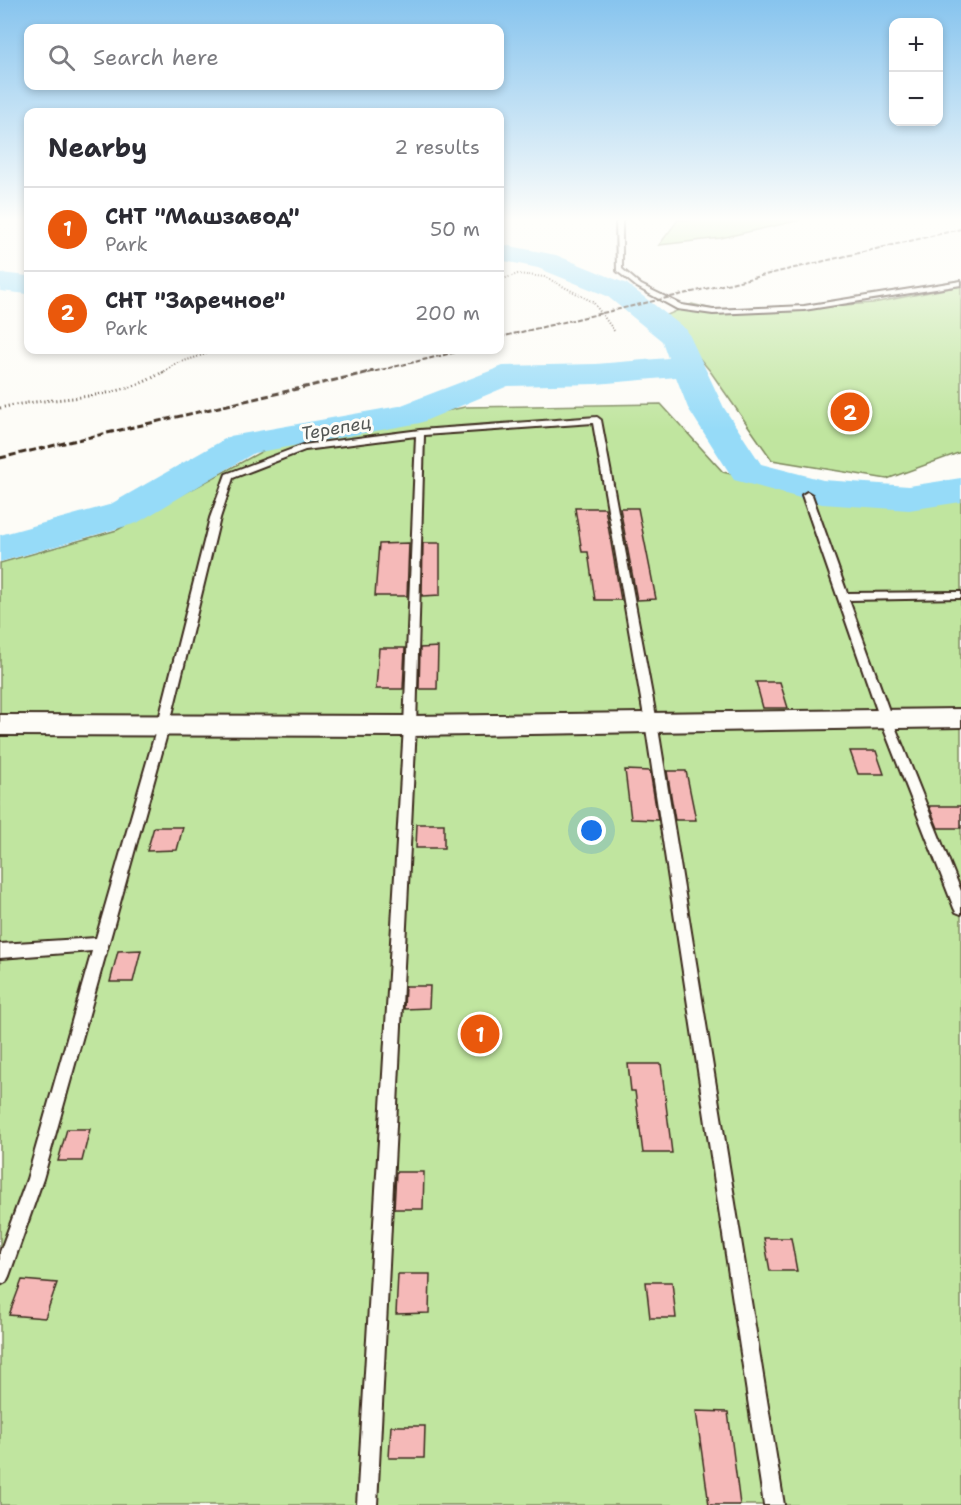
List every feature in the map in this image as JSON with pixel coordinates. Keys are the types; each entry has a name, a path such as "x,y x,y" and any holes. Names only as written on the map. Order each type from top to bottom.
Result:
{"street":[{"path":"0,725 411,726 961,718"}],"lane":[{"path":"649,290 680,307 713,312 804,308 916,290"},
{"path":"0,1276 35,1179 163,727 215,518 229,476 303,448 420,433 597,420 651,722 774,1505"},
{"path":"368,1505 411,726 420,433"},
{"path":"807,495 886,719 961,908"},
{"path":"843,597 961,595"},
{"path":"0,951 101,944"}],"path":[{"path":"570,290 593,302 615,332"},
{"path":"0,408 25,402 110,393 146,383 175,364 206,354"}],"green space":[{"path":"939,290 961,290 961,452 887,479 772,460 710,371 665,316 692,304 729,313 873,303"},
{"path":"661,404 723,472 814,494 910,508 961,499 961,1505 0,1505 0,563 117,530 268,448 465,407"}],"building":[{"path":"575,508 605,508 621,600 595,600 588,552 582,552"},
{"path":"620,508 638,508 656,599 637,600"},
{"path":"409,543 407,596 375,596 379,544"},
{"path":"423,543 440,543 440,595 422,596"},
{"path":"438,647 437,689 419,689 420,648"},
{"path":"379,648 405,648 403,689 376,689"},
{"path":"756,682 780,682 788,708 763,708"},
{"path":"850,751 876,751 884,774 858,774"},
{"path":"625,770 650,771 658,820 631,819"},
{"path":"667,771 686,771 696,820 675,820"},
{"path":"929,806 961,806 961,828 938,828"},
{"path":"417,824 444,824 444,848 416,848"},
{"path":"154,827 183,827 177,850 147,851"},
{"path":"141,950 133,982 110,982 118,951"},
{"path":"405,986 430,986 429,1008 404,1009"},
{"path":"628,1064 661,1064 672,1153 643,1153 635,1091 631,1091"},
{"path":"67,1129 90,1129 82,1161 58,1161"},
{"path":"396,1172 424,1172 423,1209 394,1209"},
{"path":"764,1238 791,1238 797,1271 770,1271"},
{"path":"398,1274 430,1274 429,1313 396,1314"},
{"path":"22,1280 57,1283 45,1318 9,1315"},
{"path":"646,1282 672,1282 676,1318 650,1318"},
{"path":"696,1411 728,1412 740,1505 709,1505"},
{"path":"391,1426 425,1426 424,1458 389,1458"}],"waterway":[{"path":"617,290 676,337 706,408 747,472 822,492 909,498 961,490"},
{"name":"Терепец","path":"0,549 123,514 243,444 407,415 503,376 596,374 688,366"}],"railway":[{"path":"504,336 700,290"},
{"path":"368,373 448,354"},
{"path":"0,458 374,371"}],"place":[{"name":"СНТ \"Заречное\"","path":"850,412"},
{"name":"СНТ \"Машзавод\"","path":"480,1034"}]}
